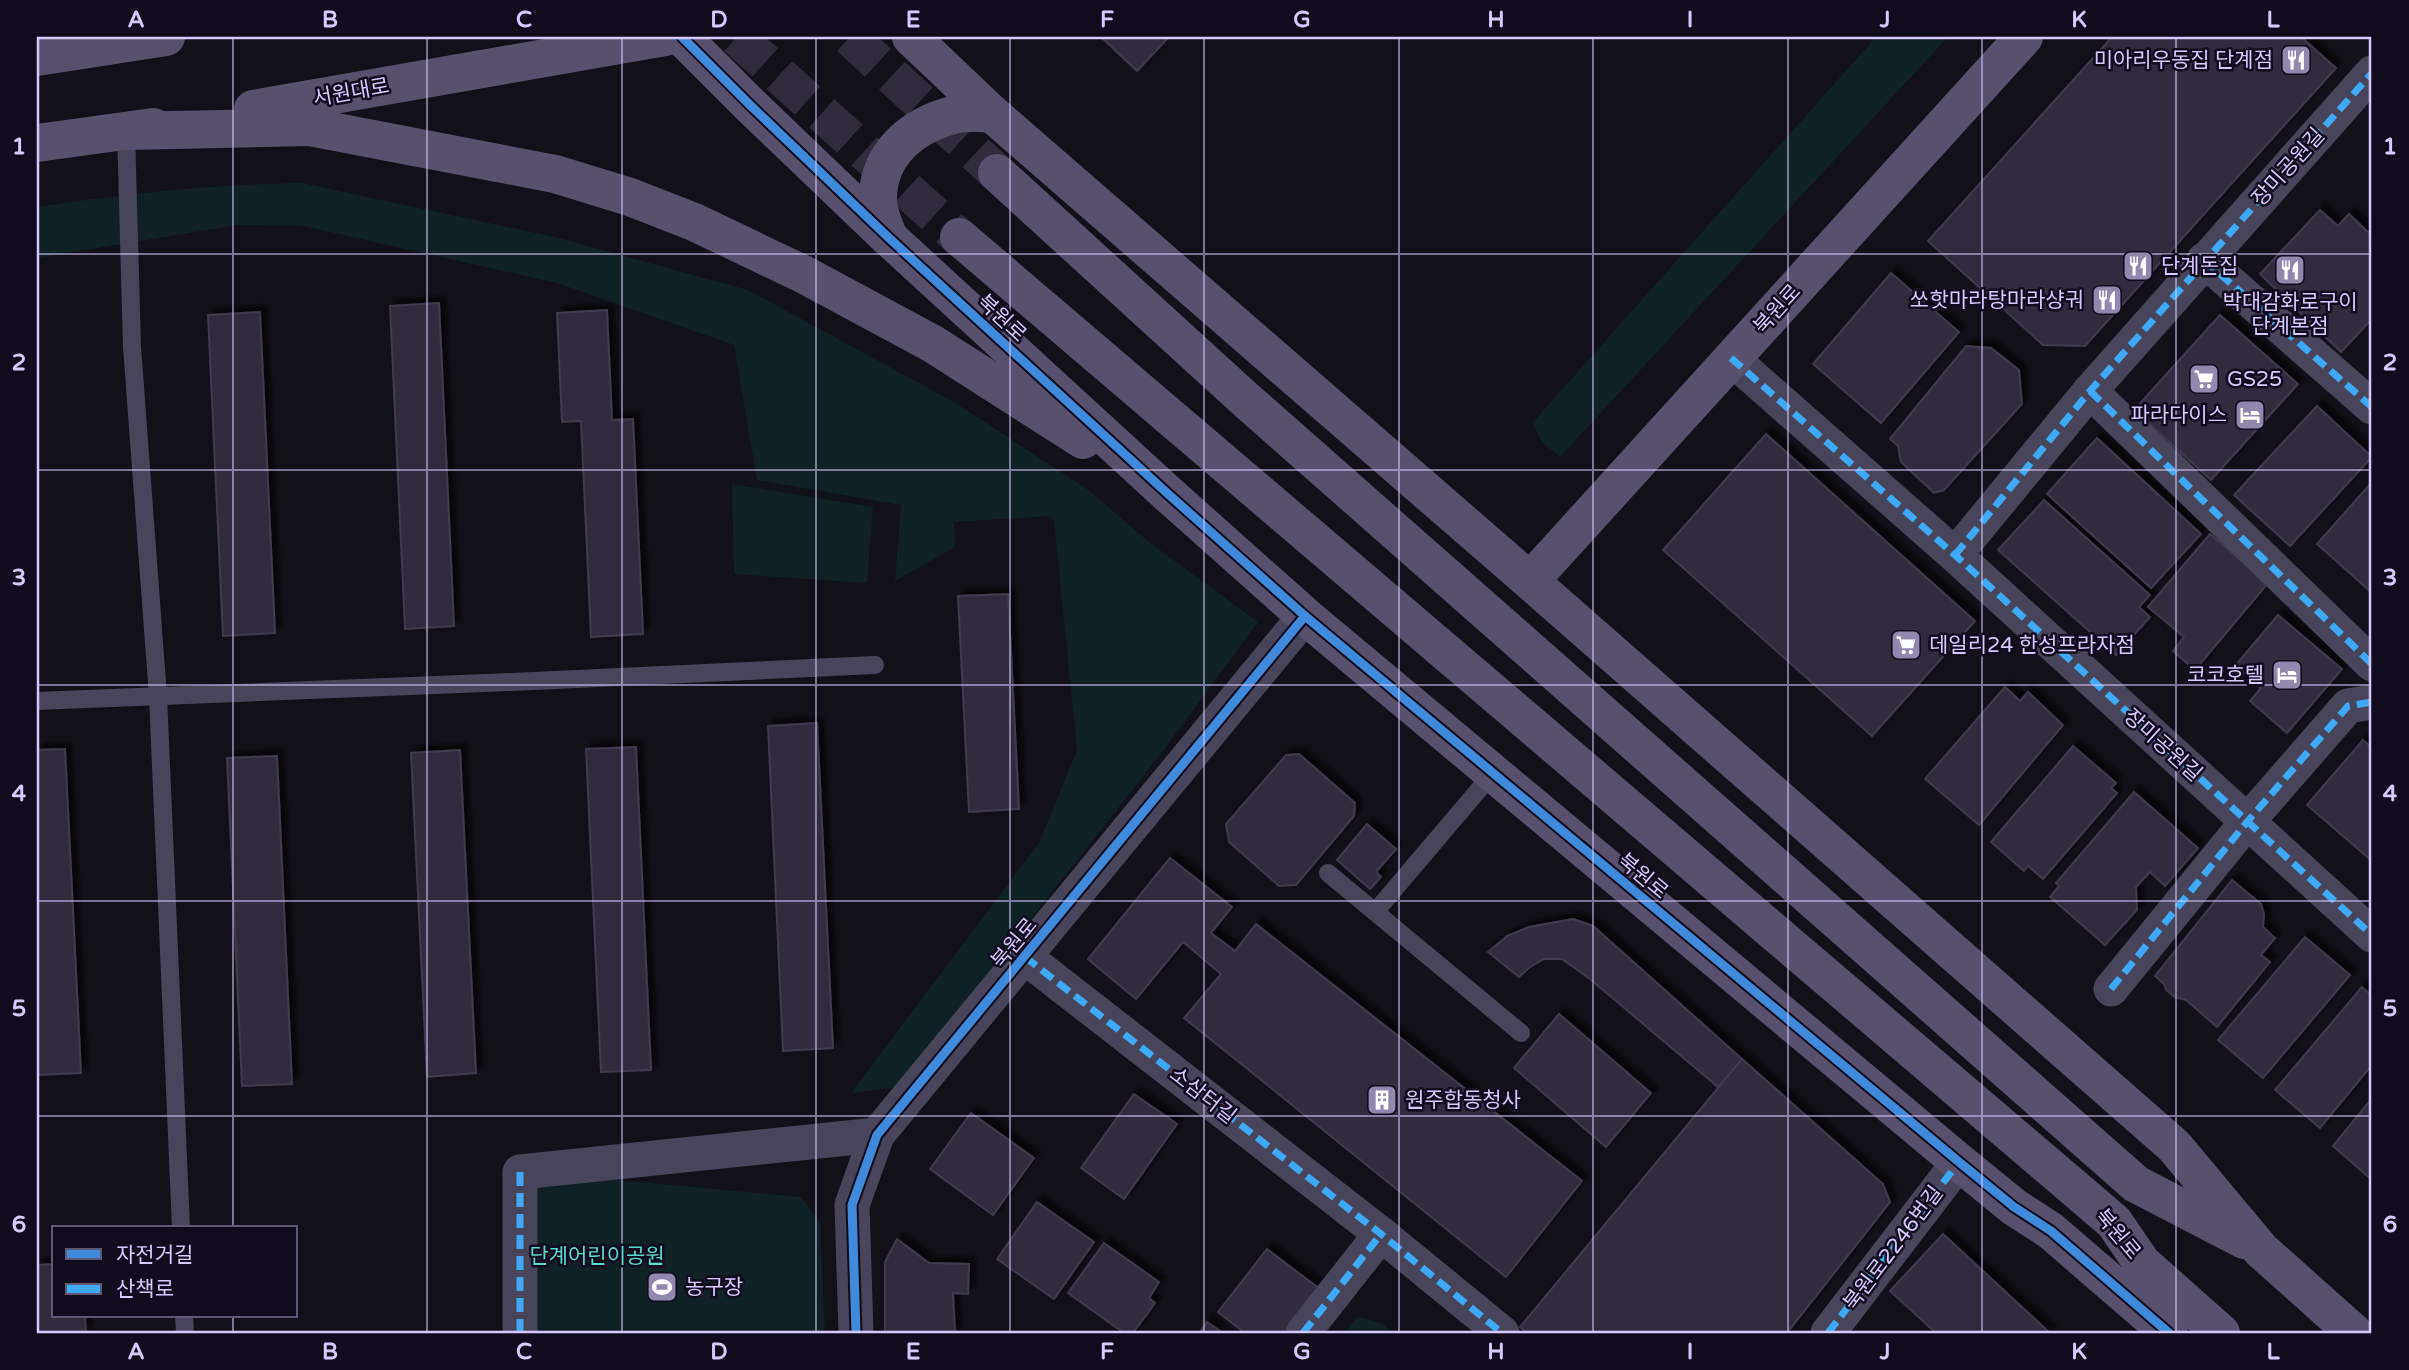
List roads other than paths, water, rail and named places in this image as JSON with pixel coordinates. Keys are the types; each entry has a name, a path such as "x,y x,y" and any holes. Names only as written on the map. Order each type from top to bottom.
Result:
{"street":[{"path":"37,57 166,37"},
{"name":"서원대로","path":"37,143 126,131 665,37"},
{"name":"북원로","path":"682,37 889,238 1305,617 1959,1162 2014,1207 2052,1231"},
{"path":"911,37 991,113 2174,1146 2261,1250 2354,1333"},
{"path":"944,37 991,113"},
{"name":"북원로","path":"1530,581 2024,37"},
{"name":"장미공원길","path":"1955,555 2090,391 2372,73"},
{"path":"889,238 878,204 880,179 892,151 918,129 955,114 991,113"},
{"path":"126,131 310,127 555,174 630,197 694,222 803,274 933,344 1167,494"},
{"path":"997,173 1245,400 2136,1184 2261,1250"},
{"name":"북원로","path":"959,237 2114,1222 2142,1263 2221,1333"},
{"path":"2204,260 2372,407"},
{"name":"장미공원길","path":"1731,358 1955,555 2372,935"},
{"path":"2090,391 2372,664"},
{"name":"북원로","path":"856,1333 852,1205 877,1135 1305,617"},
{"path":"2111,989 2247,822 2348,706 2372,702"},
{"name":"소삼터길","path":"1025,957 1381,1234 1502,1333"},
{"path":"520,1333 520,1172 877,1135"},
{"name":"북원로2246번길","path":"1828,1333 1959,1162"},
{"path":"2052,1231 2142,1263"},
{"path":"2052,1231 2169,1333"},
{"path":"1303,1333 1381,1234"}],"lane":[{"path":"126,131 132,347 158,696 181,1226"},
{"path":"37,701 875,665"},
{"path":"1375,912 1493,773"},
{"path":"1328,873 1521,1033"}],"tunnel":[{"path":"737,37 959,237"},
{"path":"850,37 997,173"}],"place":[{"name":"미아리우동집 단계점","path":"2296,60"},
{"name":"단계돈집","path":"2138,266"},
{"name":"박대감화로구이 단계본점","path":"2290,270"},
{"name":"쏘핫마라탕마라샹궈","path":"2107,300"},
{"name":"GS25","path":"2204,379"},
{"name":"파라다이스","path":"2250,415"},
{"name":"데일리24 한성프라자점","path":"1906,645"},
{"name":"코코호텔","path":"2287,675"},
{"name":"원주합동청사","path":"1382,1100"},
{"name":"농구장","path":"662,1287"}],"park label":[{"name":"단계어린이공원","path":"597,1256"}]}
